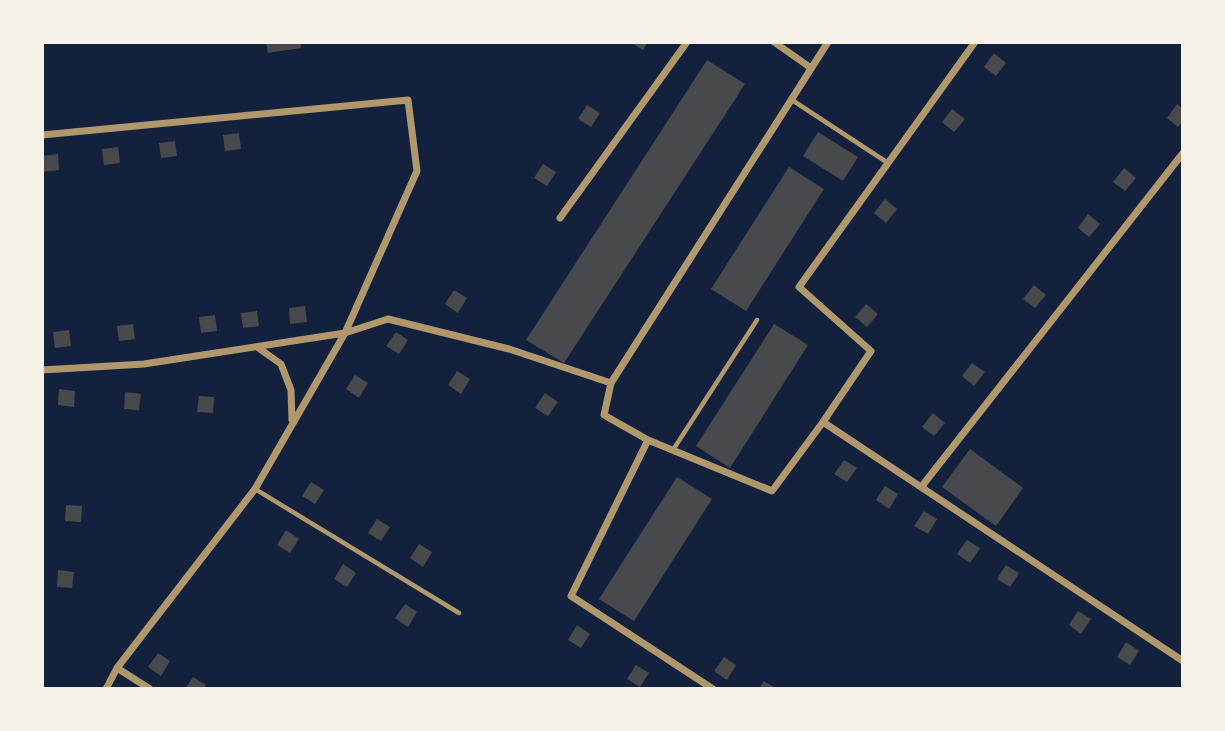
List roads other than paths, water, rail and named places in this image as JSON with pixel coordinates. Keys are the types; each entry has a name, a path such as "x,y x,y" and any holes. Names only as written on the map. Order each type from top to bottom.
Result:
{"street":[{"path":"560,218 687,42"},
{"path":"774,42 811,68"},
{"path":"828,42 611,383 604,415 648,440 772,491 871,351 799,287 975,42"},
{"path":"42,135 408,100 417,171 345,333 255,489 117,668 106,689"},
{"path":"922,486 1183,153"},
{"path":"42,370 144,365 345,333 388,319 509,349 611,383"},
{"path":"257,347 281,365 291,390 292,422"},
{"path":"823,422 1183,661"},
{"path":"648,440 571,596 713,689"},
{"path":"117,668 150,689"}],"lane":[{"path":"791,99 888,163"},
{"path":"673,450 757,320"},
{"path":"255,489 459,613"}]}
